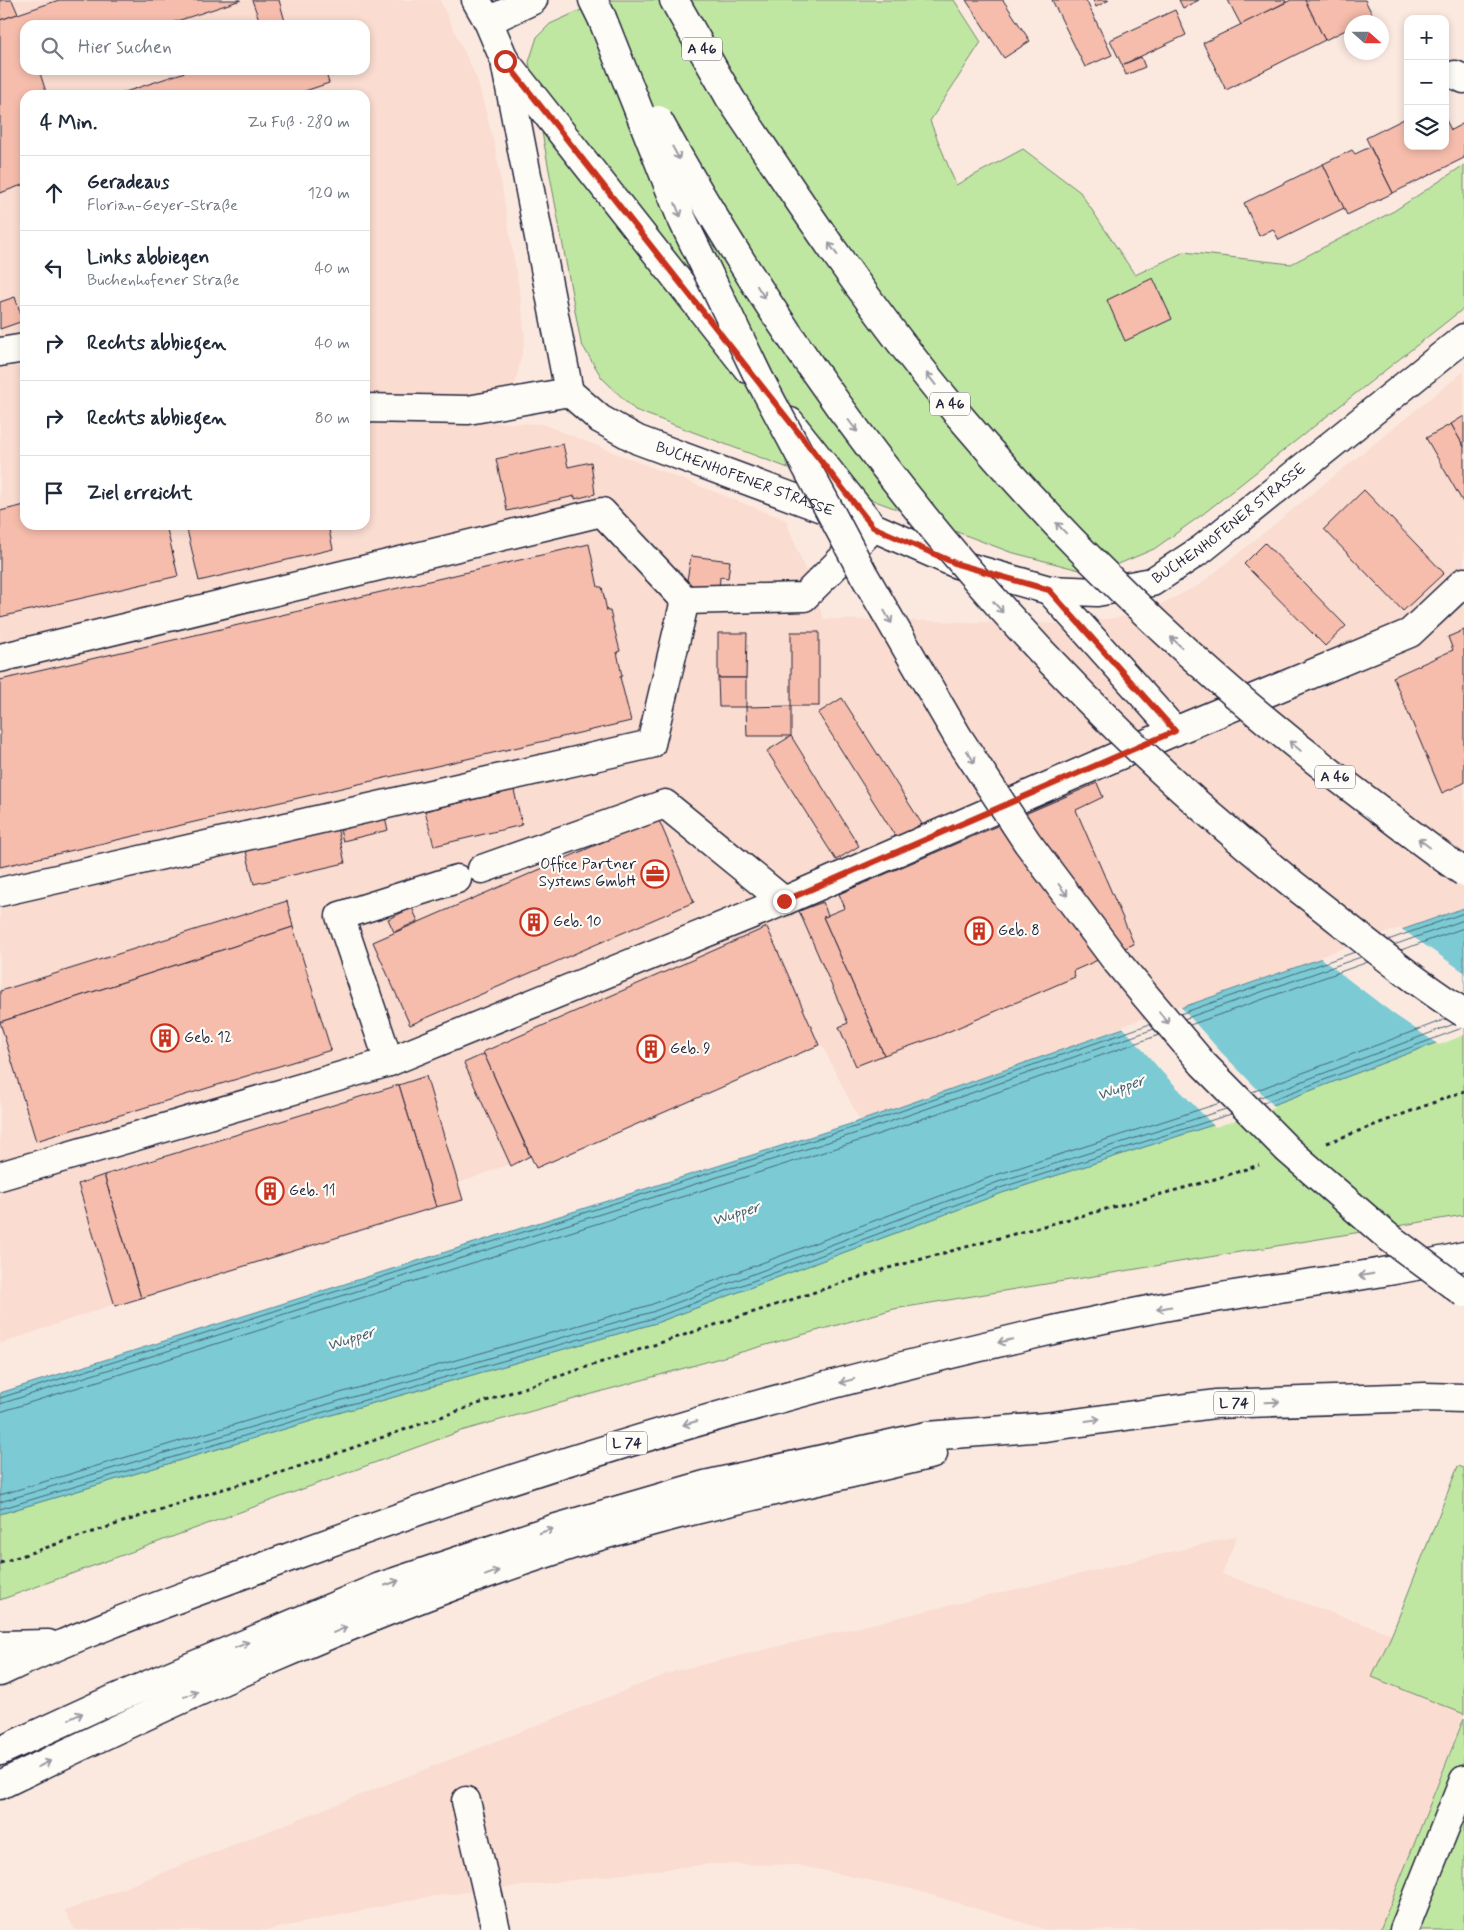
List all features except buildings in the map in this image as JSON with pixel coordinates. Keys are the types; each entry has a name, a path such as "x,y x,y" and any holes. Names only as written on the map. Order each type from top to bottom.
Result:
{"main road":[{"path":"370,408 468,410 569,392 505,61 482,10 533,0"},
{"name":"A 46","path":"674,0 730,98 810,217 882,316 957,413 1038,504 1123,592 1212,676 1302,752 1464,872"},
{"path":"598,9 692,182 800,353 901,491 999,608 1095,707 1198,807 1286,880 1402,970 1464,1013"},
{"path":"598,9 681,218 759,378 869,583 958,736 1026,842 1117,962 1203,1064 1288,1150 1386,1236 1464,1293"},
{"path":"0,658 602,512 685,600 804,597 873,527 505,61"},
{"name":"BUCHENHOFENER STRASSE","path":"569,392 600,419 638,440 873,527 957,564 1049,590 1097,592 1152,582 1202,550 1464,338"},
{"path":"0,352 20,349"},
{"path":"0,1176 389,1062 784,901 1175,731 1410,633 1464,582"},
{"path":"1049,590 1175,731"},
{"path":"0,892 651,744 685,600"},
{"path":"389,1062 340,916 469,874 665,804 784,901"},
{"name":"L 74","path":"0,1672 60,1643 377,1524 685,1424 1029,1335 1212,1298 1414,1268 1464,1256"},
{"name":"L 74","path":"1414,1268 1464,1268"},
{"name":"L 74","path":"0,1750 100,1705 380,1586 550,1530 705,1485 927,1436 1045,1427 1215,1404 1425,1397 1464,1398"},
{"name":"L 74","path":"0,1785 159,1708 379,1613 557,1550 702,1508 1045,1427"},
{"path":"0,1645 60,1643"},
{"path":"1404,1930 1464,1780"},
{"path":"466,1801 496,1930"}],"path":[{"path":"1321,1144 1464,1090"},
{"path":"0,1564 213,1492 290,1470 526,1387 885,1269 1202,1183 1266,1162"}],"shaded area":[{"path":"0,0 440,0 477,79 495,146 521,300 525,340 515,384 505,391 456,398 370,396 370,90 20,90 20,335 0,337"},
{"path":"20,366 20,530 370,530 370,417 542,424 786,520 824,619 1073,624 1141,614 1199,585 1464,371 1464,908 860,1121 822,1045 449,1187 0,1344 0,368"},
{"path":"1237,1536 1222,1574 1392,1634 1372,1677 1464,1714 1380,1930 1048,1930 911,1889 797,1865 710,1864 427,1897 268,1930 75,1930 65,1911 672,1672"}],"green space":[{"path":"603,0 954,0 981,42 930,121 956,185 1023,149 1080,192 1135,275 1184,252 1291,264 1394,211 1464,165 1464,308 1203,514 1154,549 1095,574 1010,552 635,410 602,378 581,343 529,62 537,37 550,24"},
{"path":"1464,1032 1464,1215 894,1309 461,1431 0,1600 0,1514 345,1411 656,1323 1002,1193 1265,1108"},
{"path":"1458,1466 1464,1468 1464,1714 1372,1677 1392,1634"},
{"path":"1464,1718 1464,1930 1380,1930"}],"water":[{"name":"Wupper","path":"1464,908 1464,1032 1265,1108 1002,1193 656,1323 345,1411 0,1514 0,1393 860,1121"}],"pier":[{"path":"1400,928 1464,972 1464,1035 1439,1045 1395,1015 1319,957"},
{"path":"1180,1006 1221,1052 1275,1107 1215,1127 1162,1072 1122,1026"}],"place":[{"name":"Office Partner Systems GmbH","path":"655,874"},
{"name":"Geb. 10","path":"534,922"},
{"name":"Geb. 8","path":"979,931"},
{"name":"Geb. 12","path":"165,1038"},
{"name":"Geb. 9","path":"651,1049"},
{"name":"Geb. 11","path":"270,1191"}],"route":[{"path":"505,61 873,527 957,564 1049,590 1175,731 784,901"}]}
